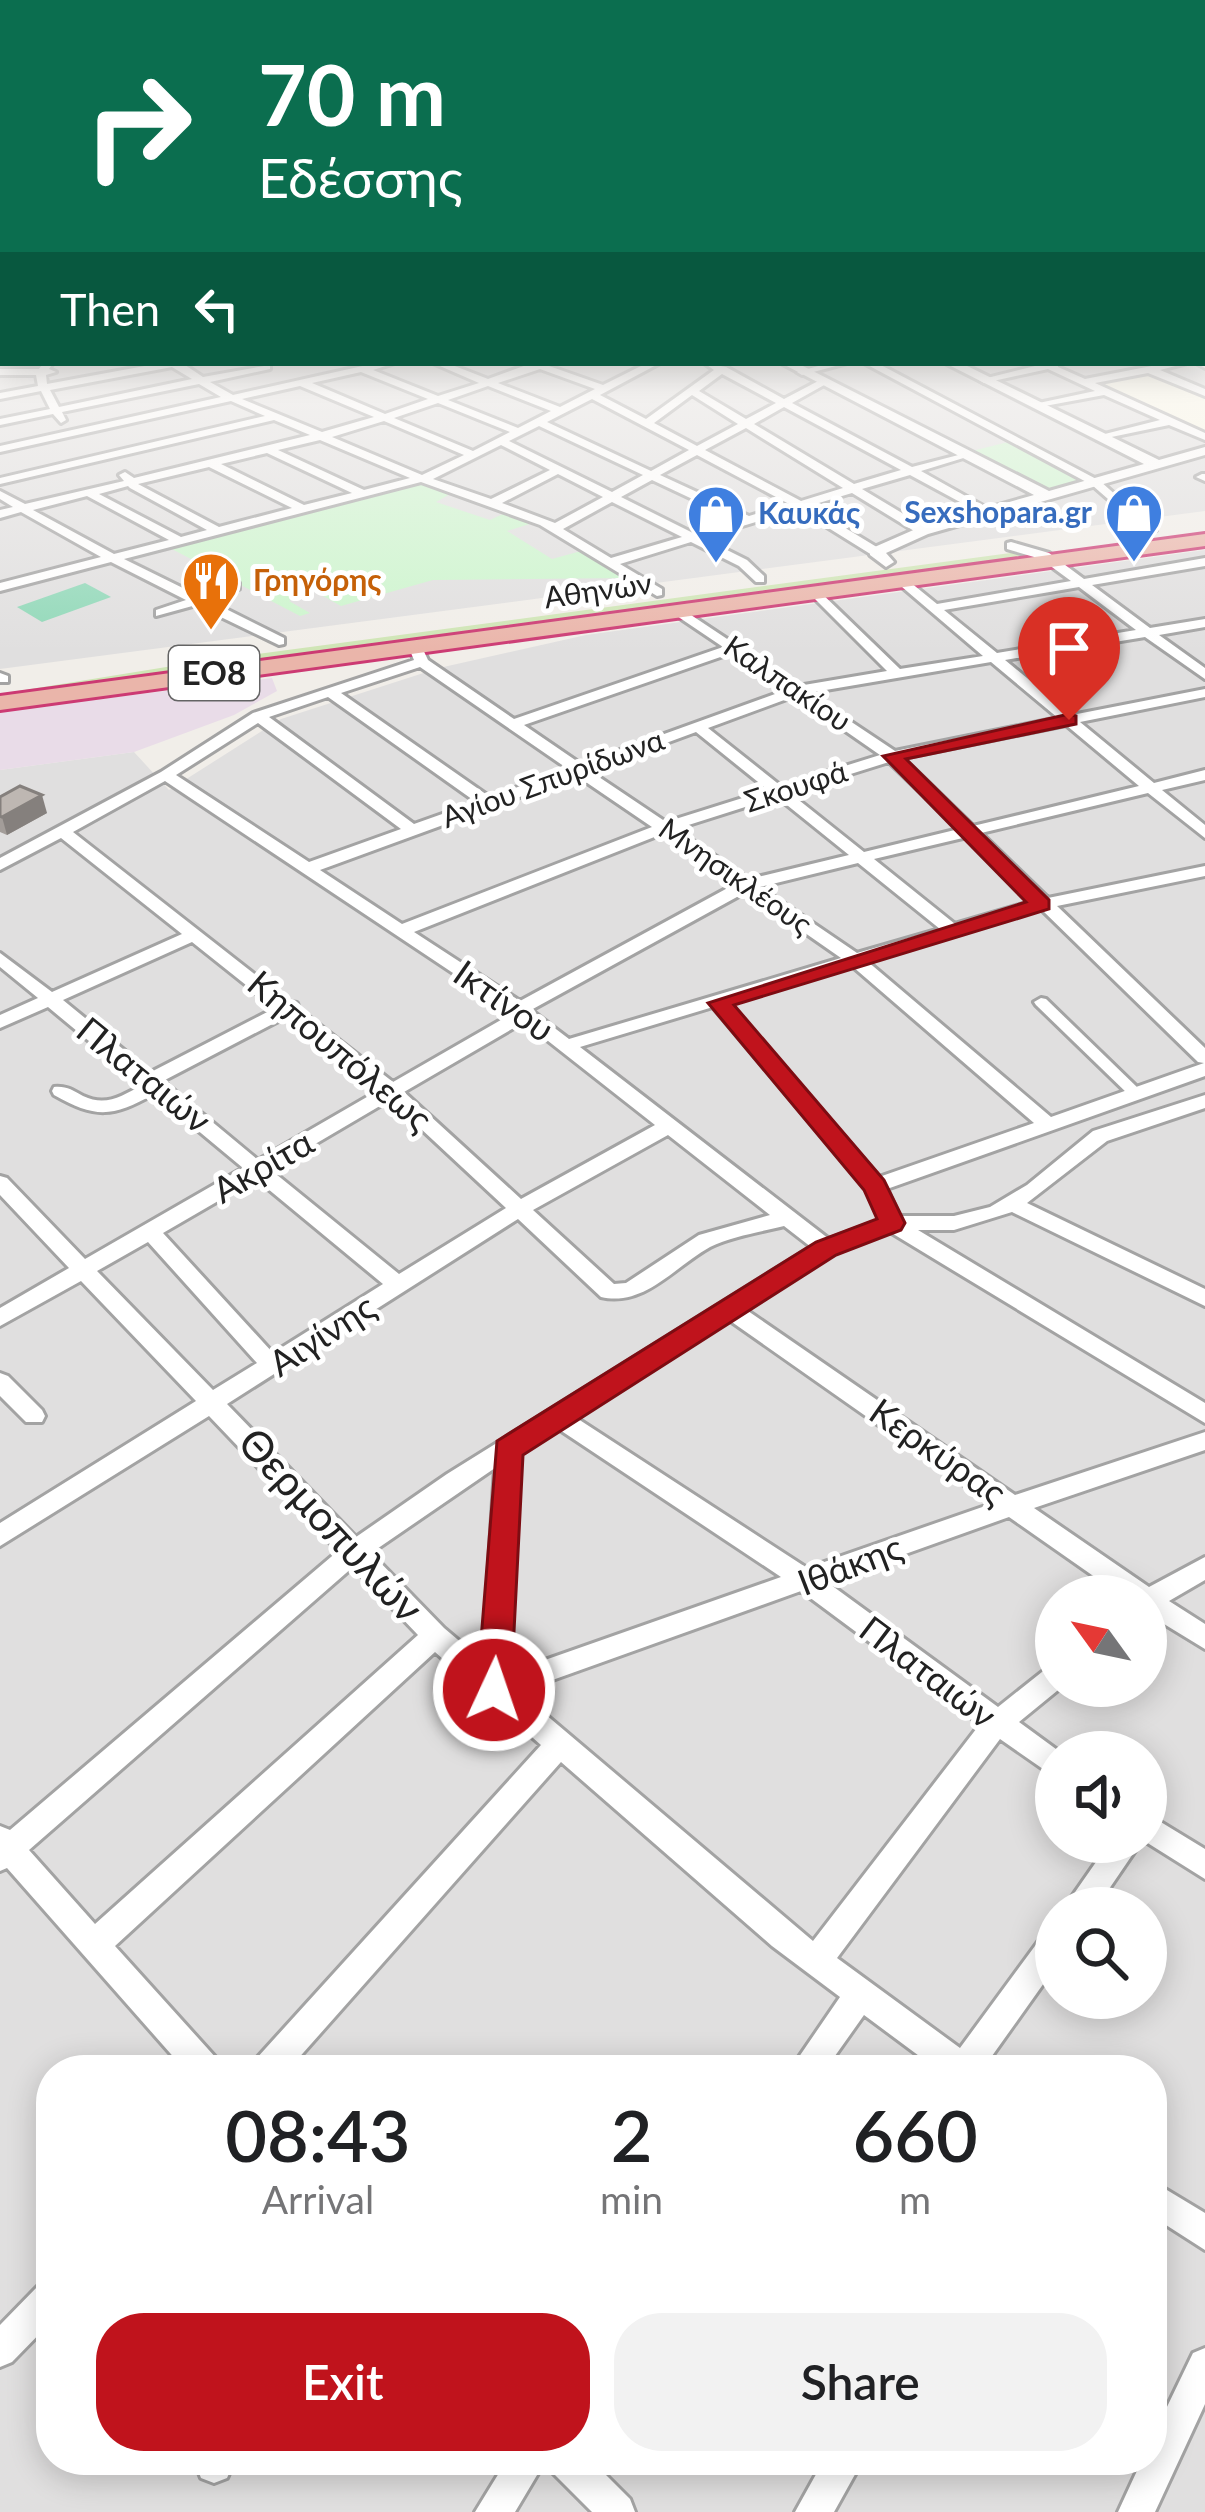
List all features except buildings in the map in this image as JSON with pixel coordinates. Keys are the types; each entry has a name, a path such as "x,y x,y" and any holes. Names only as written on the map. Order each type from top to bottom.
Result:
{"highway":[{"name":"Αθηνών","path":"1,684 279,640 888,565 1205,520"},
{"name":"Αθηνών","path":"1,684 418,654 816,592 888,565 1050,561 1174,544 1204,557"}],"street":[{"path":"59,418 71,434 129,482 219,532"},
{"path":"0,449 143,418"},
{"path":"0,481 268,418"},
{"path":"283,418 422,479 555,528 658,592"},
{"path":"0,514 384,418"},
{"path":"386,418 473,455"},
{"path":"485,418 519,432"},
{"path":"0,587 422,479 546,418"},
{"path":"637,418 800,505 888,565 1205,833"},
{"path":"646,424 654,418"},
{"path":"738,418 923,531"},
{"path":"555,528 759,418"},
{"path":"815,418 988,512"},
{"path":"894,418 1048,496"},
{"path":"973,418 1096,483 1152,527"},
{"path":"1063,418 1158,465"},
{"path":"1165,418 1205,437"},
{"path":"1101,437 1171,421"},
{"path":"539,422 749,521"},
{"path":"501,441 743,563 760,579"},
{"path":"268,448 365,495"},
{"path":"888,565 923,531 1205,451"},
{"path":"612,562 966,454"},
{"path":"211,463 306,511"},
{"path":"493,503 560,469"},
{"path":"87,492 182,542"},
{"path":"0,494 115,560 279,640"},
{"path":"1011,546 1050,561 1205,675"},
{"path":"936,608 1204,557"},
{"path":"161,613 235,586"},
{"path":"816,592 898,675"},
{"name":"Καλπακίου","path":"679,611 892,756 1205,1058"},
{"name":"Αγίου Σπυρίδωνα","path":"306,869 800,690 1205,622"},
{"path":"513,724 734,648"},
{"path":"0,865 166,775 258,716 330,692 418,654"},
{"name":"Μνησικλέους","path":"418,654 854,959 1047,1124"},
{"path":"330,692 488,802"},
{"name":"Σκουφά","path":"400,931 664,829 892,756 1205,693"},
{"path":"258,716 412,830"},
{"path":"698,727 785,791 951,929"},
{"name":"Ικτίνου","path":"166,775 522,1011 826,1249"},
{"name":"Ακρίτα","path":"0,1318 746,885 1205,775"},
{"name":"Κηπουπόλεως","path":"63,832 292,1007 393,1092 601,1287 631,1290 706,1240 787,1218"},
{"path":"568,1046 1041,904 1205,872"},
{"path":"0,1022 196,934"},
{"name":"Πλαταιών","path":"0,958 398,1285"},
{"path":"1041,1002 1135,1093"},
{"path":"719,1003 875,1186 892,1223 1205,1414"},
{"path":"62,1091 104,1111 292,1007"},
{"path":"875,1186 1205,1069"},
{"path":"192,2055 3,1848 356,1551 826,1249 892,1223 954,1223 1012,1204 1100,1136 1199,1107"},
{"name":"Αιγίνης","path":"0,1536 521,1208 670,1125"},
{"name":"Θερμοπυλών","path":"3,1191 216,1403 435,1636 815,1963 941,2055"},
{"path":"1012,1204 1205,1298"},
{"path":"148,1231 273,1367"},
{"name":"Κερκύρας","path":"732,1310 1112,1575"},
{"path":"0,1382 34,1416"},
{"name":"Πλαταιών","path":"561,1419 808,1582 1035,1751"},
{"name":"Ιθάκης","path":"494,1690 808,1582 1012,1503 1205,1441"},
{"path":"494,1690 508,1450"},
{"path":"1167,1587 1205,1567"},
{"name":"Κερκύρας","path":"1167,1613 1205,1638"},
{"path":"93,1946 435,1636"},
{"path":"815,1963 996,1724 1035,1693"},
{"path":"280,2055 558,1746"},
{"path":"1167,1840 1205,1865"},
{"path":"974,2055 1035,1970"},
{"path":"817,2055 858,1997"},
{"path":"1167,2207 1205,2233"},
{"path":"1,2348 36,2312"},
{"path":"1167,2446 1205,2365"},
{"path":"493,2512 518,2475"},
{"path":"580,2475 616,2512"},
{"path":"813,2512 836,2475"},
{"path":"1136,2512 1153,2475"}],"shaded area":[{"path":"0,418 1205,418 1205,511 0,669"},
{"path":"1172,418 1205,418 1205,433"},
{"path":"1205,550 1205,2512 0,2512 0,770 134,752 169,790 281,719 439,668 586,635"},
{"path":"272,678 277,691 234,715 134,752 0,770 0,711"}],"green space":[{"path":"1008,442 1088,481 1049,492 968,452"},
{"path":"417,481 452,493 436,502 490,520 507,512 536,522 507,531 552,559 581,551 628,578 433,580 341,606 314,591 289,601 310,613 300,616 168,547"},
{"path":"1018,552 1034,556 0,694 191,663"},
{"path":"85,583 111,597 42,622 17,607"}],"place":[{"name":"Sexshopara.gr","path":"1134,564"},
{"name":"Καυκάς","path":"716,565"},
{"name":"Γρηγόρης","path":"211,632"}],"route":[{"path":"494,1690 508,1450 826,1249 892,1223 875,1186 719,1003 1041,904 892,756 1069,720"}]}
